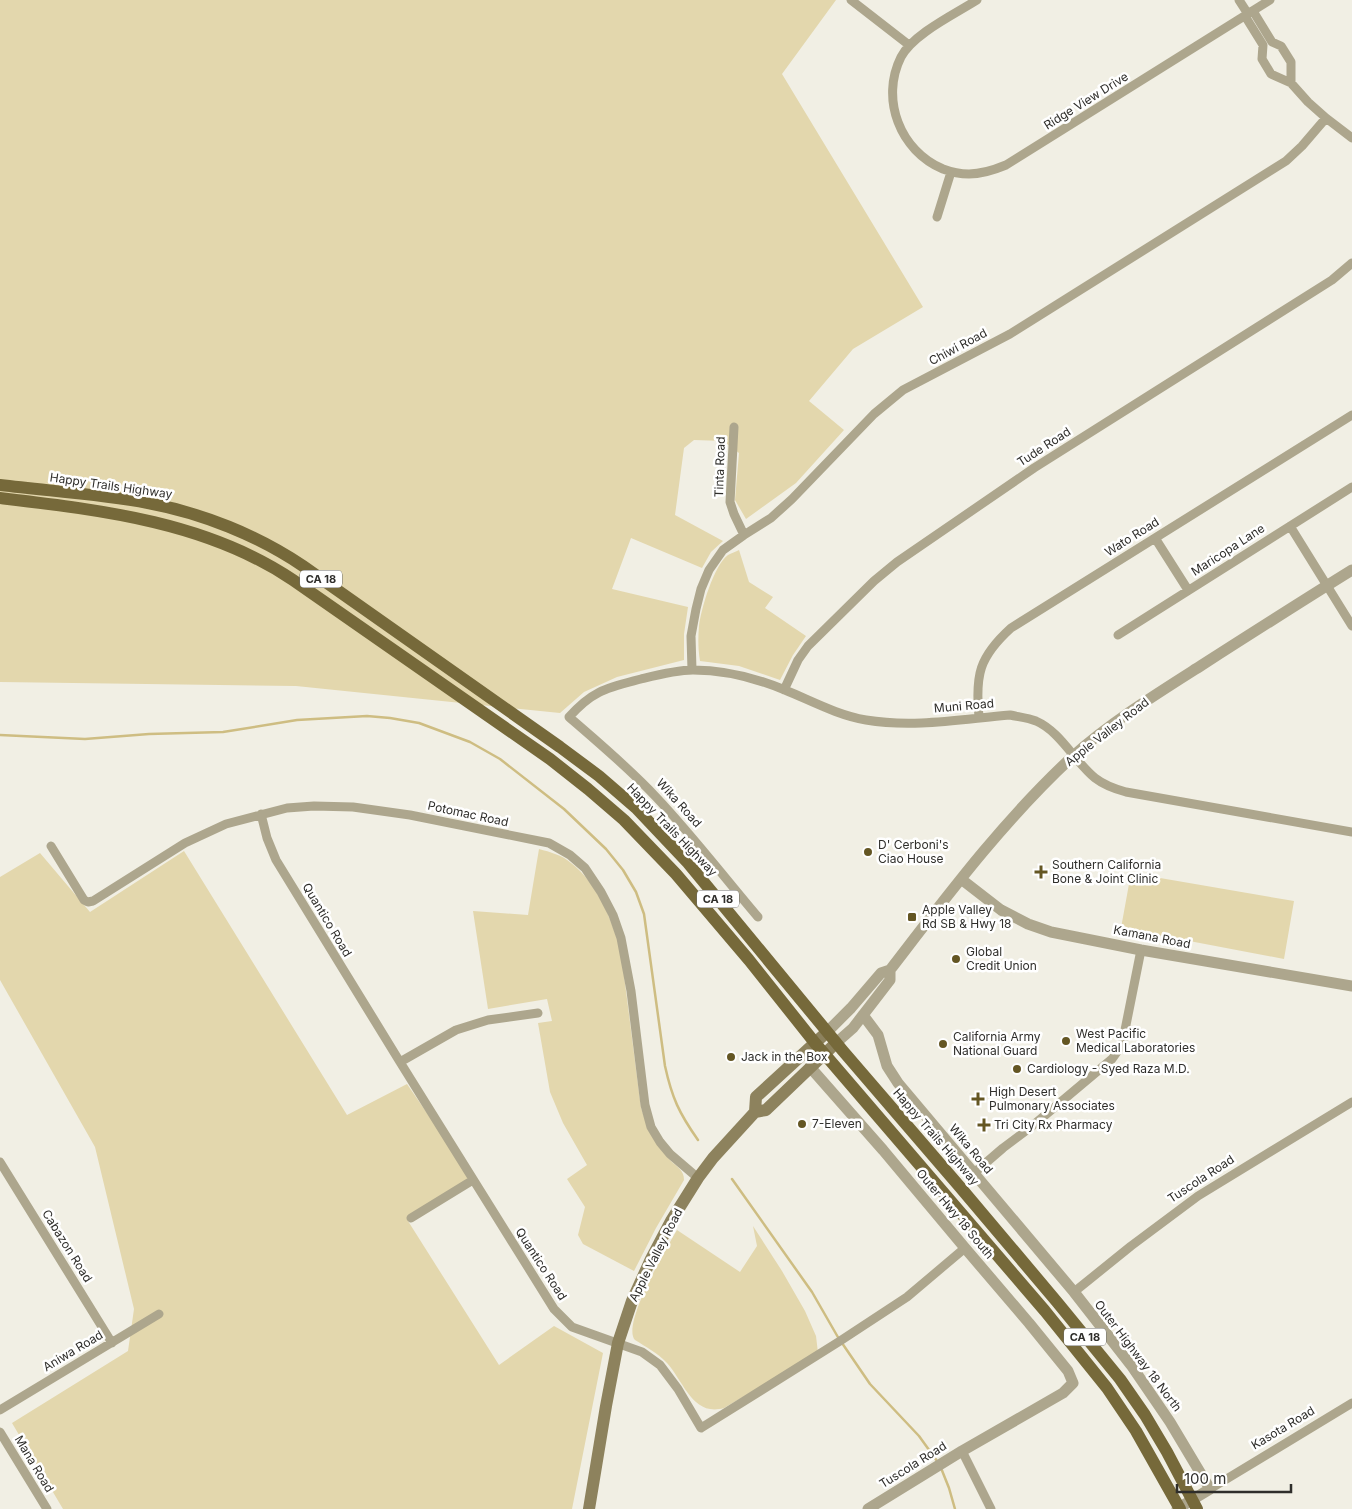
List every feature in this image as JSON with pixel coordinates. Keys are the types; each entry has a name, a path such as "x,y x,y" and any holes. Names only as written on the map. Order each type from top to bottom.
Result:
{"main road":[{"name":"Happy Trails Highway","path":"0,485 81,493 148,503 220,523 262,542 290,558 599,776 636,808 688,863 836,1043 960,1187 1120,1379 1167,1452 1195,1504"},
{"name":"CA 18","path":"0,498 117,515 180,528 214,539 254,557 281,572 550,759 588,789 624,820 697,898 824,1054 1039,1304 1107,1388 1136,1431 1179,1508"},
{"name":"Apple Valley Road","path":"755,1112 756,1097 827,1032"},
{"name":"Apple Valley Road","path":"588,1509 618,1343 632,1301 671,1221 712,1158 755,1112 766,1110 836,1043"}],"street":[{"path":"851,0 909,45 925,32 977,0"},
{"path":"1239,0 1263,45 1262,59 1271,74 1291,83 1308,102 1352,138"},
{"name":"Ridge View Drive","path":"909,45 902,56 893,85 893,103 902,133 925,159 951,172 968,174 988,172 1006,165 1270,0"},
{"path":"1248,14 1272,42 1281,46 1291,62 1291,83"},
{"name":"Chiwi Road","path":"692,670 691,636 696,609 709,570 723,550 771,518 792,499 874,414 903,390 1010,334 1286,161 1326,118"},
{"path":"936,217 951,172"},
{"name":"Tude Road","path":"784,690 798,660 808,646 874,581 897,562 1034,468 1332,280 1352,263"},
{"name":"Wato Road","path":"979,718 977,695 985,658 998,639 1011,628 1352,415"},
{"name":"Tinta Road","path":"734,427 730,502 744,535"},
{"name":"Maricopa Lane","path":"1118,635 1352,487"},
{"path":"1290,526 1352,626"},
{"path":"1155,538 1188,590"},
{"name":"Apple Valley Road","path":"827,1032 881,973 890,970 961,879 1028,800 1074,756 1153,696 1352,570"},
{"name":"Muni Road","path":"569,717 582,703 593,695 609,688 663,674 692,670 722,672 749,677 821,707 880,722 906,724 1010,716 1025,718 1038,722 1054,733 1095,778 1109,787 1126,792 1352,832"},
{"name":"Wika Road","path":"569,717 613,754 655,796 758,917"},
{"name":"Potomac Road","path":"51,846 84,900 93,902 185,843 226,824 287,808 314,806 354,807 410,815 549,843 570,855 585,868 601,892 612,914 621,938 631,991 645,1106 651,1127 670,1154 698,1178"},
{"name":"Quantico Road","path":"261,814 267,838 276,860 554,1309 572,1327 642,1352 660,1365 678,1389 701,1428 908,1297 965,1248"},
{"name":"Kamana Road","path":"961,879 1001,910 1028,924 1051,932 1141,950 1352,986"},
{"path":"974,1173 1112,1059 1122,1045 1141,950"},
{"name":"Apple Valley Road","path":"836,1043 853,1028 890,980 890,970"},
{"path":"400,1062 456,1030 488,1020 538,1014"},
{"name":"Wika Road","path":"863,1015 878,1035 887,1066 898,1083 1074,1292"},
{"name":"Outer Hwy 18 South","path":"810,1067 883,1150 1052,1350 1068,1371 1074,1383"},
{"name":"Tuscola Road","path":"1074,1292 1198,1196 1352,1102"},
{"name":"Cabazon Road","path":"0,1162 112,1343"},
{"path":"411,1218 473,1180"},
{"name":"Outer Highway 18 North","path":"1074,1292 1153,1395 1210,1488"},
{"name":"Aniwa Road","path":"0,1410 159,1314"},
{"name":"Tuscola Road","path":"868,1509 962,1451 1063,1393 1074,1383"},
{"name":"Kasota Road","path":"1179,1508 1195,1504 1210,1488 1352,1403"},
{"name":"Mana Road","path":"0,1432 47,1509"},
{"path":"962,1451 991,1509"}],"shaded area":[{"path":"0,0 836,0 782,74 923,307 853,349 809,401 844,430 796,483 746,519 735,500 739,453 723,441 694,440 684,448 675,515 723,541 711,552 702,568 631,538 612,589 688,607 684,634 684,660 617,677 584,692 560,713 296,686 0,682"},
{"path":"739,550 749,582 773,597 765,608 806,636 793,655 780,680 739,666 700,661 698,644 699,626 709,588 723,560 728,555"},
{"path":"539,849 556,854 571,863 589,881 603,903 621,952 641,1108 657,1143 680,1169 684,1177 634,1271 583,1244 578,1235 585,1207 567,1179 587,1165 563,1123 550,1092 538,1023 552,1021 547,999 488,1009 473,911 528,915"},
{"path":"184,851 347,1115 407,1084 473,1180 408,1221 499,1365 554,1326 603,1353 572,1509 63,1509 12,1423 128,1351 134,1309 95,1147 0,980 0,877 40,853 90,912"},
{"path":"1131,873 1294,901 1284,959 1121,928"},
{"path":"753,1226 805,1311 816,1336 818,1353 724,1408 713,1409 704,1407 690,1396 663,1359 635,1340 632,1332 634,1319 647,1286 677,1230 740,1272 757,1246"}],"waterway":[{"path":"0,735 85,739 149,734 223,732 297,720 367,716 419,723 470,742 500,759 564,809 606,849 623,870 636,892 644,914 665,1066 677,1105 698,1140"},
{"path":"732,1179 812,1292 839,1339"},
{"path":"842,1343 870,1384 919,1436 937,1461"},
{"path":"941,1468 955,1509"}],"place":[{"name":"D' Cerboni's Ciao House","path":"868,852"},
{"name":"Southern California Bone & Joint Clinic","path":"1041,872"},
{"name":"Apple Valley Rd SB & Hwy 18","path":"912,917"},
{"name":"Global Credit Union","path":"956,959"},
{"name":"West Pacific Medical Laboratories","path":"1066,1041"},
{"name":"California Army National Guard","path":"943,1044"},
{"name":"Jack in the Box","path":"731,1057"},
{"name":"Cardiology - Syed Raza M.D.","path":"1017,1069"},
{"name":"High Desert Pulmonary Associates","path":"978,1099"},
{"name":"7-Eleven","path":"802,1124"},
{"name":"Tri City Rx Pharmacy","path":"984,1125"}]}
